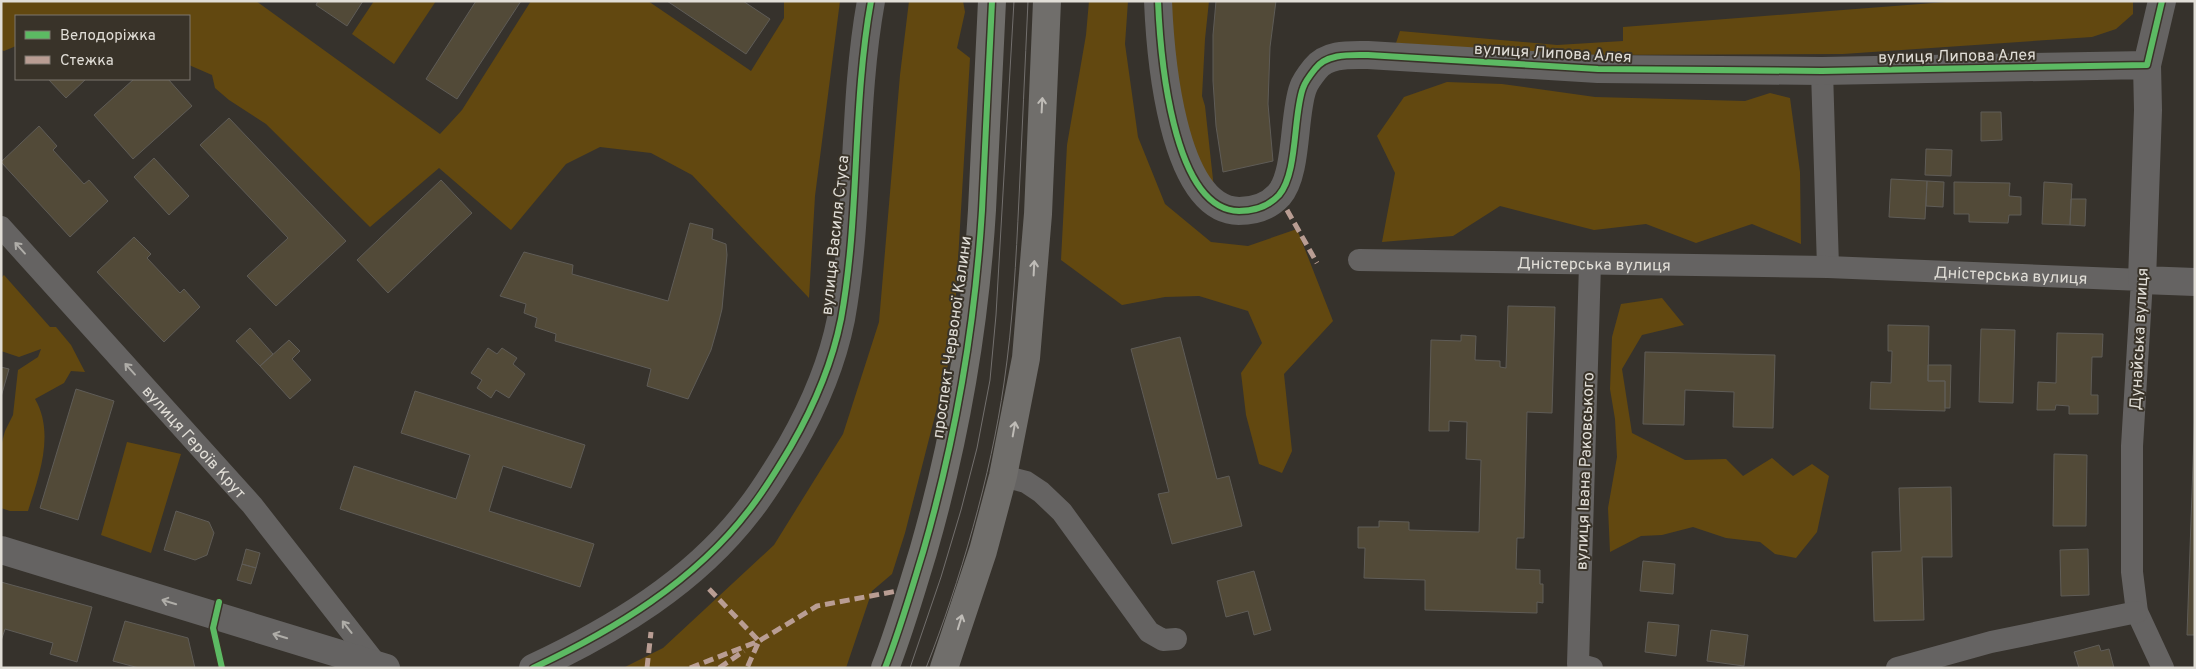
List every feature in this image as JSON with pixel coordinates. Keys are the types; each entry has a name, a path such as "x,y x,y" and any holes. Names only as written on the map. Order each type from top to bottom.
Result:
{"main road":[{"name":"проспект Червоної Калини","path":"885,668 935,508 950,448 963,380 982,211 992,1"},
{"path":"944,668 982,551 1003,476 1026,358 1038,214 1047,1"}],"street":[{"name":"вулиця Василя Стуса","path":"533,668 571,650 628,617 690,572 748,511 773,477 806,419 832,356 841,318 850,250 861,79 871,1"},
{"name":"вулиця Липова Алея","path":"1158,1 1160,47 1171,115 1183,155 1196,181 1211,200 1236,211 1253,211 1266,206 1280,194 1289,170 1303,88 1316,67 1325,61 1342,55 1598,69 1822,71 2147,66"},
{"path":"2147,66 2162,1"},
{"name":"Дунайська вулиця","path":"2147,66 2148,110 2142,280 2132,446 2132,572 2137,612 2163,668"},
{"path":"1822,71 1828,267"},
{"name":"вулиця Героїв Крут","path":"1,227 252,506 379,667"},
{"name":"Дністерська вулиця","path":"1359,260 1828,267 2195,282"},
{"name":"вулиця Івана Раковського","path":"1590,264 1578,664 1592,668"},
{"path":"1003,476 1026,482 1041,492 1062,512 1149,632 1163,640 1176,639"},
{"path":"1,550 379,667"},
{"path":"1897,668 1922,664 1990,642 2137,612"}],"shaded area":[{"path":"1,1 256,1 440,134 462,110 531,1 648,1 751,71 784,18 784,1 840,1 815,196 809,298 692,175 651,153 600,147 566,164 511,230 439,168 370,227 266,124 229,100 215,88 212,75 190,65 190,15 15,15 15,46 4,51 1,50"},
{"path":"374,1 436,1 394,64 352,34"},
{"path":"909,1 963,1 965,12 957,48 970,58 953,345 905,533 892,574 872,591 846,668 623,668 663,648 774,545 843,434 879,322 900,75"},
{"path":"1089,1 1128,1 1125,44 1138,137 1165,204 1211,242 1248,246 1297,229 1333,321 1284,374 1292,451 1282,473 1259,464 1246,415 1241,373 1262,343 1248,311 1199,296 1165,297 1122,305 1061,260 1067,145 1086,35"},
{"path":"1164,1 1209,1 1202,96 1205,106 1215,198 1189,159"},
{"path":"1959,1 2133,1 2133,14 2116,29 2092,37 1843,54 1579,55 1396,43 1400,31 1557,45 1623,41 1623,27"},
{"path":"1447,82 1502,84 1595,97 1745,101 1770,93 1790,98 1800,172 1801,244 1752,224 1696,243 1646,224 1594,230 1500,206 1453,236 1382,242 1395,173 1377,136 1404,97"},
{"path":"4,275 50,327 56,327 71,345 85,372 71,371 64,383 35,399 41,412 44,440 37,484 28,511 10,511 1,508 1,446 5,431 13,415 18,370 38,357 41,349 19,357 1,351 1,278"},
{"path":"1662,298 1684,325 1642,335 1622,369 1632,433 1685,460 1726,459 1743,476 1772,458 1793,476 1812,464 1829,476 1817,532 1796,558 1775,554 1760,542 1726,538 1693,527 1662,535 1641,536 1610,552 1608,508 1617,457 1615,419 1610,389 1612,337 1621,304"},
{"path":"127,442 181,454 151,553 101,535"}],"building":[{"path":"318,1 363,1 347,26 316,5"},
{"path":"476,1 521,1 457,99 426,79"},
{"path":"667,1 743,1 770,19 746,54"},
{"path":"1216,1 1276,1 1270,47 1268,104 1273,161 1223,172 1216,126 1213,81 1213,35"},
{"path":"49,80 85,80 66,98"},
{"path":"133,80 169,80 192,106 133,159 94,115"},
{"path":"1981,112 2001,112 2002,140 1981,141"},
{"path":"229,118 346,241 276,306 247,276 288,238 200,145"},
{"path":"39,126 57,146 53,150 84,184 89,180 108,201 70,237 1,162"},
{"path":"1926,149 1952,150 1951,176 1925,175"},
{"path":"154,158 189,196 169,215 134,177"},
{"path":"1891,179 1927,181 1925,219 1889,217"},
{"path":"441,180 472,213 388,293 357,260"},
{"path":"1927,181 1944,182 1943,207 1926,206"},
{"path":"1954,182 2010,183 2009,196 2021,197 2021,215 2009,215 2008,223 1969,222 1969,214 1954,214"},
{"path":"2044,182 2072,184 2070,225 2042,224"},
{"path":"2071,199 2086,199 2085,226 2070,225"},
{"path":"690,223 713,229 712,239 726,244 727,255 722,309 717,329 711,350 688,399 647,386 651,369 555,341 556,334 535,327 537,318 524,313 526,304 500,296 524,252 573,265 572,274 668,301"},
{"path":"134,237 151,254 147,258 180,293 184,289 200,307 164,342 97,272"},
{"path":"1508,306 1555,307 1552,413 1527,412 1524,538 1517,538 1516,569 1540,570 1540,584 1543,584 1543,603 1537,602 1537,613 1425,610 1425,580 1364,578 1365,548 1358,548 1358,527 1379,527 1379,521 1409,522 1409,530 1479,532 1481,460 1466,459 1467,422 1449,421 1449,431 1429,431 1431,340 1461,341 1461,335 1476,336 1475,360 1500,361 1500,367 1506,368"},
{"path":"1888,325 1929,326 1928,381 1945,381 1945,411 1870,409 1871,382 1891,383 1892,351 1888,351"},
{"path":"250,328 273,354 260,366 236,341"},
{"path":"1981,329 2015,330 2013,403 1979,402"},
{"path":"2057,333 2103,334 2102,357 2092,357 2091,395 2098,395 2098,414 2069,414 2069,406 2056,405 2055,410 2037,410 2038,382 2056,383"},
{"path":"1180,337 1217,479 1229,476 1242,526 1172,544 1158,494 1169,492 1131,349"},
{"path":"289,340 300,351 292,359 311,380 290,399 260,366"},
{"path":"488,348 497,354 502,348 517,358 513,364 525,374 509,398 496,390 491,398 477,388 482,380 471,373"},
{"path":"1645,352 1775,355 1773,428 1733,427 1734,392 1685,390 1684,425 1643,424"},
{"path":"1928,365 1951,365 1950,408 1945,408 1945,381 1928,381"},
{"path":"1,367 9,369 1,397"},
{"path":"76,389 114,401 78,520 40,508"},
{"path":"415,391 585,445 571,488 503,466 489,511 594,544 580,587 340,509 354,466 456,499 470,455 401,433"},
{"path":"2195,407 2195,635 2187,635"},
{"path":"2054,454 2087,455 2086,526 2053,526"},
{"path":"1951,487 1952,557 1922,557 1924,620 1874,621 1872,552 1901,551 1899,488"},
{"path":"176,511 209,522 214,533 207,555 195,560 164,550"},
{"path":"246,549 260,553 256,568 242,564"},
{"path":"2088,549 2089,595 2061,596 2060,550"},
{"path":"1643,561 1675,564 1673,594 1640,591"},
{"path":"242,564 256,568 251,584 237,580"},
{"path":"1254,571 1271,630 1254,635 1248,611 1226,617 1217,581"},
{"path":"1,582 92,607 77,662 50,654 53,643 5,629 1,641"},
{"path":"125,621 188,638 195,668 139,668 113,661"},
{"path":"1648,622 1679,625 1676,656 1645,652"},
{"path":"1711,630 1748,635 1744,666 1707,661"},
{"path":"2099,645 2101,651 2109,649 2114,668 2079,668 2074,652"}],"tram line":[{"path":"910,668 941,577 961,510 977,448 990,380 996,315 1014,1"},
{"path":"926,668 951,600 973,528 991,454 1004,383 1010,337 1015,268 1028,1"}],"marked path":[{"path":"1287,210 1317,263"},
{"path":"709,589 759,641 747,668"},
{"path":"690,668 759,641 817,606 897,591"},
{"path":"647,668 651,632"},
{"path":"719,668 744,651"}],"cycle path":[{"path":"533,668 593,637 651,602 703,560 727,536 760,495 791,446 807,416 833,352 841,319 851,240 861,80 871,1"},
{"path":"885,668 923,552 945,468 969,340 979,253 992,1"},
{"path":"1158,1 1167,88 1174,124 1184,157 1198,185 1216,204 1239,211 1256,209 1266,205 1279,195 1289,173 1300,99 1305,83 1320,64 1340,56 1368,55 1598,69 1822,71 2147,65 2162,1"},
{"path":"219,602 213,628 222,668"}]}
